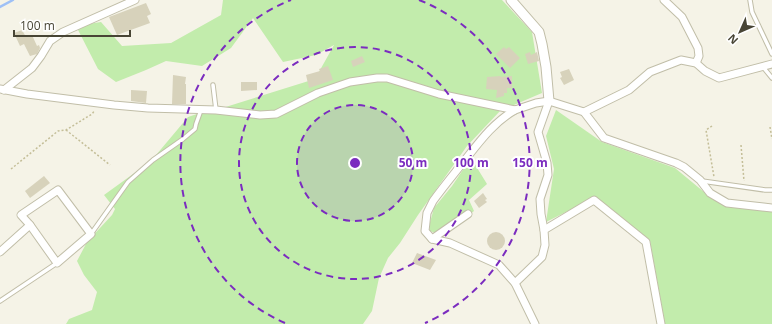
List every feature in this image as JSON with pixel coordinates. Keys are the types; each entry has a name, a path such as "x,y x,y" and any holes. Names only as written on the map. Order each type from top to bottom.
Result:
{"street":[{"path":"2,89 32,68 50,41 63,32 135,0"},
{"path":"511,0 539,32 546,67 549,101 538,132 547,163 548,175 540,199 545,245 542,257 515,283"},
{"path":"664,0 682,17 698,48 699,56 696,63"},
{"path":"584,112 629,90 650,72 681,60 696,63 705,71 719,78 772,64"},
{"path":"2,89 27,94 148,108 276,114 318,93 350,82 387,78 440,94 515,110"},
{"path":"535,324 515,283 499,264 450,243 432,239 425,231 427,213 433,201 482,138 497,122 515,110 536,103 549,101 584,112 604,138 684,167 700,180 710,192 726,202 772,208"},
{"path":"58,190 91,234 57,263 21,215 58,190"},
{"path":"544,230 594,200 629,228 646,242 661,324"},
{"path":"432,239 468,214"},
{"path":"0,252 30,225"}],"lane":[{"path":"750,0 752,12 772,54"},
{"path":"762,66 772,78"},
{"path":"213,85 216,110"},
{"path":"91,234 128,182 153,160 195,129 201,110"},
{"path":"700,180 772,190"},
{"path":"0,301 57,263"}],"path":[{"path":"11,169 58,132 66,130 92,114 98,103"},
{"path":"712,126 706,130 715,183"},
{"path":"770,127 772,139"},
{"path":"66,130 110,164"},
{"path":"741,145 745,187"}],"green space":[{"path":"223,0 502,0 532,32 542,93 500,111 467,146 388,258 379,278 372,311 363,324 66,324 69,319 92,310 97,292 84,275 77,261 87,242 112,215 115,209 104,195 151,161 188,117 197,114 201,110 216,110 315,79 334,45 316,55 283,62 253,18 231,48 202,66 166,61 116,82 98,69 76,26 101,22 122,46 171,43 221,15"},
{"path":"556,110 602,142 675,168 704,192 772,211 772,324 665,324 650,241 596,197 546,222 554,169 546,136"},
{"path":"471,158 487,184 469,200 474,211 441,235 430,231 429,226 434,208 452,186"}],"building":[{"path":"146,3 151,14 147,16 150,23 117,35 109,17"},
{"path":"22,30 26,37 32,35 37,46 39,45 40,48 37,54 30,56 24,44 20,46 14,33"},
{"path":"504,47 506,49 509,47 520,58 510,68 496,54"},
{"path":"530,52 531,55 537,52 539,61 528,64 525,54"},
{"path":"362,56 365,62 353,67 351,61"},
{"path":"328,66 333,80 309,88 306,75 320,71 319,69"},
{"path":"569,69 574,80 564,85 560,78 562,77 560,72"},
{"path":"173,75 186,77 186,104 172,104"},
{"path":"501,76 500,77 512,76 512,88 507,88 507,93 504,93 504,96 496,98 497,90 486,89 487,77"},
{"path":"241,82 257,82 257,90 241,91"},
{"path":"131,90 147,91 146,103 131,101"},
{"path":"44,176 50,183 30,198 25,191"},
{"path":"483,193 487,199 485,200 487,202 479,208 474,201"},
{"path":"496,232 502,235 505,241 502,247 496,250 490,247 487,241 490,235"},
{"path":"417,253 436,260 430,270 412,263"}],"waterway":[{"path":"0,7 13,0"}]}
